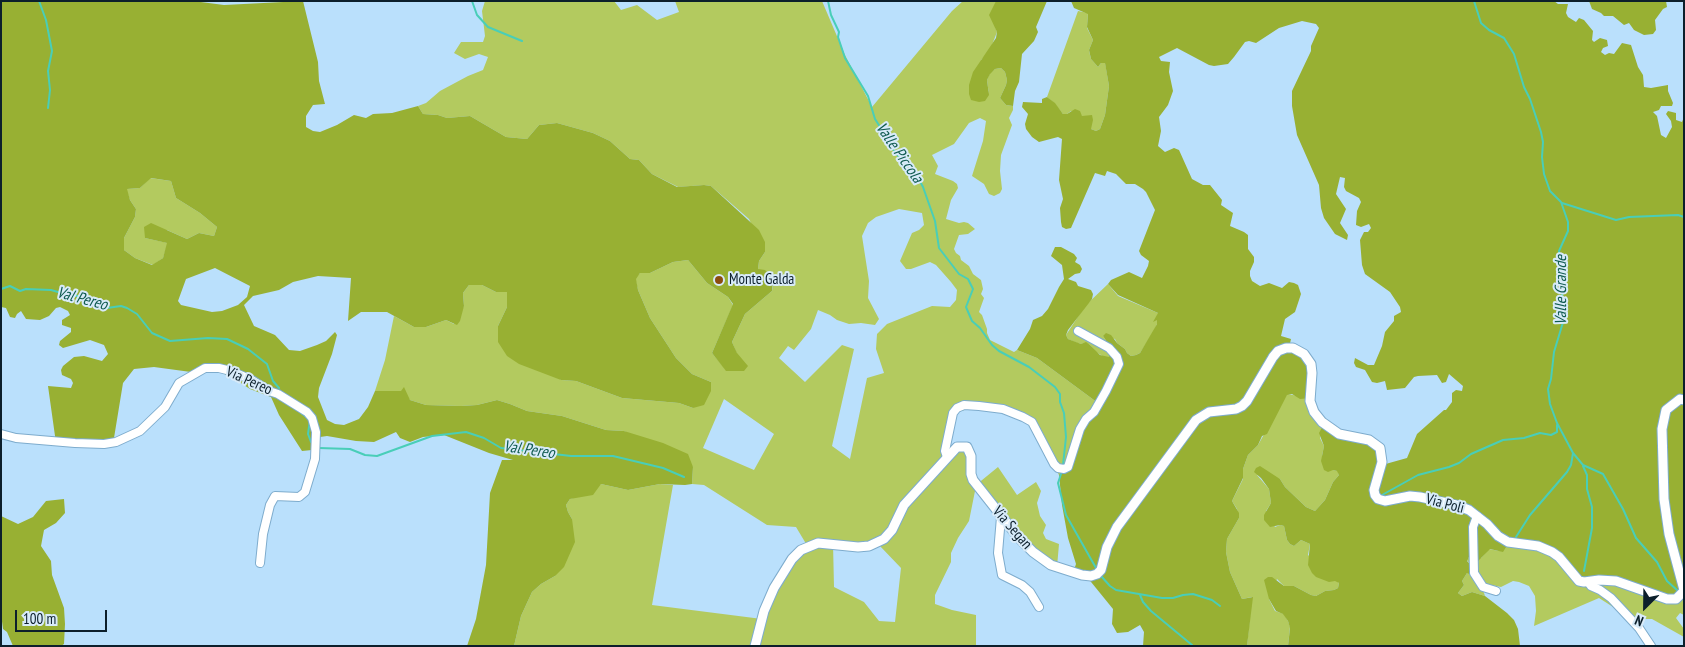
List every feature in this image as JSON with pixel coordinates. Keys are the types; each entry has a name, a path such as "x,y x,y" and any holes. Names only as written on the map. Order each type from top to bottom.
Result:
{"street":[{"path":"947,457 945,451 953,413 957,408 964,405 979,406 1003,409 1032,422 1054,464 1058,468 1064,469 1068,467 1080,429 1086,419 1094,412 1119,364 1117,357 1109,348 1078,331"},
{"name":"Via Segan","path":"755,646 764,611 774,588 792,559 801,550 818,543 869,546 884,539 892,530 904,505 957,447 967,447 971,456 973,480 1001,517 1033,552 1051,565 1091,576 1097,574 1101,570 1117,527 1196,420 1209,412 1236,409 1242,406 1273,356 1278,351 1293,348"},
{"name":"Via Poli","path":"1293,348 1304,354 1311,364 1310,400 1314,412 1322,422 1339,434 1369,440 1380,448 1382,462 1374,490 1378,499 1384,501 1410,496 1456,505 1469,510 1498,536 1508,542 1538,546 1552,552 1559,557 1579,581 1588,582"},
{"name":"Via Pereo","path":"1,434 16,438 76,443 104,444 116,442 140,431 165,407 179,383 205,368 219,368 231,371 252,380 307,412 312,418 316,432 315,459 305,492 299,497 275,496 270,505 263,534 260,563"},
{"path":"1588,582 1599,580 1616,581 1667,599 1676,598 1684,590 1669,534 1664,499 1662,429 1666,410 1680,400 1684,400"},
{"path":"1477,516 1473,527 1474,573 1483,587 1496,591"},
{"path":"1001,517 998,553 1002,575 1022,585 1030,592 1039,607"},
{"path":"1588,582 1591,586 1611,598 1639,628 1651,646"}],"green space":[{"path":"1,1 193,1 224,5 303,1 318,62 319,81 325,104 313,105 306,116 306,127 320,132 354,115 366,118 373,114 392,113 418,106 423,114 447,118 470,116 506,137 527,139 539,125 557,123 593,133 610,141 630,159 639,160 652,174 677,187 711,186 759,230 765,242 765,252 759,261 758,269 765,270 773,282 772,291 745,314 732,342 737,353 748,366 744,371 726,371 712,353 733,304 728,297 707,283 688,260 673,262 650,273 640,273 636,279 638,290 650,318 676,358 692,374 711,382 711,391 704,405 693,408 679,403 622,398 576,381 561,380 519,364 507,356 498,342 498,326 507,307 507,292 496,292 482,285 469,285 463,293 464,306 457,325 446,320 426,327 414,327 387,312 361,312 348,321 351,278 318,276 293,282 279,290 253,296 244,305 254,326 275,335 289,350 300,351 317,345 326,341 335,332 337,335 319,388 318,397 327,420 335,424 344,425 359,419 368,407 375,391 401,391 404,387 410,400 426,405 477,405 497,400 527,411 562,416 606,430 624,431 663,443 688,454 693,467 692,484 660,484 628,490 601,484 593,495 570,499 566,505 572,519 575,542 564,567 555,576 532,592 521,616 514,646 467,646 476,619 486,565 490,493 502,460 513,460 489,453 444,435 423,437 410,442 400,438 396,432 374,442 327,436 313,438 312,450 302,451 279,415 271,397 250,389 214,369 191,372 154,367 134,369 123,383 113,444 56,443 48,386 71,388 73,383 71,379 62,375 61,370 74,357 84,356 102,361 108,354 104,345 90,340 63,348 59,345 60,341 71,332 71,328 62,325 62,320 70,315 68,311 60,307 56,308 49,316 40,320 26,319 21,311 15,318 10,317 6,308 1,307","holes":["151,178 171,181 176,198 200,213 217,227 214,236 199,233 187,239 151,223 144,227 145,238 167,243 163,258 152,265 135,258 124,250 124,238 135,217 136,209 130,200 127,189 140,188","215,268 250,286 247,297 238,305 222,311 212,312 181,305 178,301 186,279"]},
{"path":"485,1 614,1 621,10 637,5 657,20 679,12 675,1 822,1 845,55 872,107 952,11 963,1 996,1 995,26 997,32 990,50 981,60 989,95 987,80 990,73 995,69 1001,68 1005,72 1007,80 1000,98 1006,105 1013,106 1009,118 1012,125 1001,155 1002,189 1000,193 994,196 989,194 984,184 972,176 983,141 986,121 980,118 969,123 954,144 932,155 938,166 935,174 953,181 957,184 958,188 951,200 946,219 959,223 968,223 975,229 968,234 959,235 954,249 961,260 969,266 973,274 981,280 983,289 981,294 984,298 979,312 982,315 990,340 1014,352 1017,350 1037,358 1102,406 1059,475 1030,423 1006,414 974,407 958,412 950,424 946,455 965,447 976,485 998,467 1017,495 1036,482 1041,491 1037,503 1040,516 1046,525 1043,533 1046,539 1059,544 1057,567 1036,554 976,486 969,521 951,553 951,562 935,595 935,604 976,615 976,646 514,646 521,616 532,592 555,576 572,519 566,505 570,499 601,484 628,490 660,484 673,485 652,605 762,619 778,580 808,547 796,527 767,525 704,485 692,484 693,467 624,431 606,430 562,416 527,411 497,400 477,405 426,405 410,400 401,391 375,391 385,360 394,316 414,327 426,327 446,320 454,324 464,306 463,293 469,285 482,285 496,292 507,292 507,307 498,326 561,380 576,381 622,398 679,403 693,408 711,382 692,374 676,358 650,318 635,278 640,273 650,273 673,262 688,260 707,283 728,297 733,305 712,353 727,371 744,371 732,342 745,314 772,291 773,282 758,269 759,261 765,252 749,219 711,186 678,187 652,174 639,160 630,159 610,141 593,133 557,123 539,125 527,139 506,137 470,116 447,118 423,114 418,106 426,103 440,91 483,70 488,57 479,54 465,59 454,53 461,42 483,42 485,36 482,11","holes":["899,209 922,213 924,225 912,233 900,261 906,269 930,262 936,265 957,290 956,300 950,307 932,306 887,324 877,334 876,349 884,373 867,378 850,459 832,446 854,349 842,345 805,382 779,358 788,346 794,350 811,329 818,310 849,324 875,325 879,319 868,298 869,281 862,236 868,223 876,217","724,399 774,434 754,470 703,448","833,543 879,545 901,568 895,622 879,621 864,602 834,587"]},
{"path":"996,1 1047,1 1036,27 1038,32 1034,41 1022,54 1019,82 1015,91 1013,106 1006,105 1000,98 1007,80 1005,72 1001,68 995,69 987,80 989,95 985,101 971,100 969,94 969,85 973,72 996,38 997,32 989,15"},
{"path":"1071,1 1554,1 1558,4 1568,4 1566,13 1568,17 1576,22 1579,18 1584,20 1593,31 1592,40 1594,42 1600,38 1607,40 1608,46 1603,48 1601,52 1605,55 1609,53 1614,54 1622,43 1631,45 1638,67 1643,75 1644,87 1651,88 1668,85 1668,91 1673,103 1672,106 1661,106 1659,110 1653,112 1657,116 1661,135 1666,138 1672,127 1671,121 1666,114 1668,111 1676,113 1676,120 1682,122 1684,117 1684,599 1681,595 1673,600 1623,584 1586,582 1550,551 1509,542 1503,552 1490,549 1478,561 1469,557 1467,561 1470,564 1474,563 1472,575 1467,573 1462,581 1464,585 1458,593 1462,596 1472,592 1485,596 1507,613 1514,620 1518,629 1520,646 1288,646 1290,628 1288,621 1283,614 1276,611 1269,599 1264,580 1272,577 1284,586 1294,586 1316,596 1325,591 1338,588 1339,583 1335,581 1329,582 1316,577 1312,573 1308,565 1310,544 1301,540 1294,546 1290,544 1287,540 1284,526 1270,527 1264,520 1264,515 1271,503 1269,489 1254,472 1256,468 1260,466 1280,479 1285,487 1306,507 1315,511 1325,500 1333,482 1339,475 1337,471 1328,472 1324,470 1321,461 1324,446 1319,433 1324,424 1337,433 1375,442 1382,465 1407,458 1417,434 1446,410 1452,402 1452,393 1456,390 1462,391 1463,386 1449,374 1446,382 1442,383 1437,375 1418,376 1414,377 1405,388 1387,390 1385,381 1372,382 1365,370 1356,367 1354,363 1355,358 1368,365 1374,365 1382,346 1385,332 1394,321 1394,316 1401,312 1400,307 1390,292 1365,274 1362,265 1360,240 1364,232 1368,232 1371,228 1369,224 1361,227 1356,225 1357,211 1361,202 1359,198 1346,191 1344,187 1345,178 1340,177 1336,194 1346,209 1340,223 1348,235 1347,240 1335,234 1324,218 1319,185 1297,135 1292,106 1292,91 1311,51 1311,46 1319,28 1316,24 1302,21 1279,28 1256,43 1245,42 1228,64 1209,65 1177,48 1159,57 1161,61 1170,62 1169,72 1173,91 1168,105 1159,117 1161,131 1158,146 1165,152 1174,148 1179,150 1192,179 1203,185 1210,185 1222,200 1221,205 1233,213 1230,226 1248,235 1248,249 1254,257 1250,271 1252,281 1260,286 1269,283 1282,288 1289,282 1294,283 1298,285 1301,294 1295,312 1285,319 1281,336 1291,339 1289,348 1310,363 1310,398 1300,399 1292,394 1287,395 1267,434 1262,436 1258,445 1248,455 1243,469 1243,478 1232,501 1239,513 1239,518 1227,539 1226,552 1230,572 1242,599 1253,597 1247,646 1143,646 1144,632 1140,625 1128,632 1117,633 1112,624 1113,609 1087,577 1073,573 1076,564 1068,538 1059,475 1086,418 1102,406 1037,358 1017,350 1030,329 1033,320 1042,316 1048,309 1064,279 1062,265 1051,256 1055,247 1061,247 1074,254 1077,258 1075,262 1082,269 1080,273 1068,279 1076,282 1078,286 1091,290 1093,294 1092,299 1068,330 1066,335 1068,339 1081,344 1086,342 1100,355 1109,357 1111,348 1103,336 1106,333 1111,335 1131,356 1140,353 1157,324 1157,320 1153,322 1158,313 1118,295 1108,284 1111,280 1129,272 1142,278 1148,266 1149,261 1139,251 1155,210 1146,192 1135,184 1126,184 1116,174 1107,171 1105,176 1095,173 1071,228 1066,229 1062,227 1060,208 1063,199 1059,180 1062,139 1058,137 1039,142 1026,129 1025,124 1028,114 1022,107 1023,102 1042,103 1042,99 1047,97 1055,103 1063,114 1067,114 1075,109 1080,111 1082,116 1092,115 1091,129 1096,131 1100,129 1105,115 1109,86 1105,63 1101,63 1098,67 1091,59 1089,50 1093,40 1087,27 1088,14 1074,8"},
{"path":"1589,1 1666,1 1667,7 1663,9 1655,20 1656,30 1653,34 1644,35 1634,30 1629,23 1624,25 1613,16 1604,16 1592,9"},
{"path":"1078,11 1088,13 1087,28 1093,40 1089,50 1091,59 1098,67 1101,63 1105,62 1109,86 1105,115 1100,129 1096,131 1091,129 1091,124 1082,116 1071,111 1063,114 1047,97"},
{"path":"150,178 171,181 176,198 200,213 217,227 214,236 199,233 187,239 167,230 145,238 168,243 163,258 153,265 135,258 124,250 124,238 135,217 136,209 126,189 140,188"},
{"path":"1108,284 1118,296 1158,313 1157,324 1153,333 1140,353 1136,355 1131,356 1127,353 1115,339 1103,336 1111,348 1109,357 1104,357 1090,345 1077,343 1068,339 1066,335 1085,306"},
{"path":"1287,394 1310,398 1324,424 1320,438 1324,446 1322,456 1333,470 1338,471 1339,475 1333,482 1325,500 1315,511 1306,507 1285,487 1280,479 1257,475 1269,489 1271,503 1266,511 1275,527 1284,526 1287,540 1290,544 1294,546 1301,540 1310,544 1308,555 1339,583 1338,588 1325,591 1316,596 1294,586 1284,586 1277,579 1269,599 1275,611 1284,614 1288,621 1290,627 1288,646 1247,646 1252,597 1242,599 1230,572 1226,552 1227,539 1239,518 1237,509 1232,501 1243,479 1243,469 1248,455 1258,445"},
{"path":"64,499 65,513 56,523 44,530 41,546 51,561 52,575 64,608 64,644 61,646 13,646 7,632 3,629 1,614 1,516 18,524 33,517 46,501"},
{"path":"1509,542 1535,545 1601,580 1681,595 1684,599 1684,615 1680,613 1676,618 1684,629 1684,637 1652,619 1642,619 1624,614 1599,598 1534,626 1535,596 1529,586 1519,582 1513,581 1501,587 1482,583 1485,596 1472,592 1462,596 1458,593 1464,585 1462,581 1470,564 1467,560 1470,556 1481,558 1489,549 1499,551"}],"waterway":[{"path":"39,1 46,20 52,51 48,71 50,90 48,108"},
{"path":"472,1 477,15 488,27 522,41"},
{"name":"Valle Piccola","path":"828,1 831,15 839,32 838,37 845,58 868,96 875,119 888,143 899,157 914,170 923,187 935,221 939,248 959,274 968,279 973,289 966,307 972,321 999,351 1029,367 1055,387 1060,394 1066,437 1063,465"},
{"name":"Valle Grande","path":"1474,1 1481,23 1504,38 1514,54 1541,132 1544,174 1550,191 1561,202 1568,222 1568,231 1559,251 1564,319 1554,352 1548,389 1550,404 1557,423 1573,453 1583,465 1603,474 1623,509 1636,538 1657,562 1667,581 1678,591"},
{"path":"1562,203 1616,220 1629,217 1678,215 1684,217"},
{"name":"Val Pereo","path":"1,289 10,286 20,291 26,289 51,290 83,297 107,308 121,306 137,314 152,333 170,341 208,338 227,339 248,349 267,364 273,381 279,388"},
{"name":"Val Pereo","path":"300,412 310,420 308,434 311,442"},
{"path":"1382,495 1418,475 1459,463 1471,454 1503,440 1524,438 1540,433 1551,435 1557,432 1557,425"},
{"name":"Val Pereo","path":"319,448 350,449 365,455 377,456 432,436 466,432 484,438 501,448 571,456 613,456 663,468 684,477"},
{"path":"1516,537 1530,515 1567,472 1571,465 1573,453"},
{"path":"1583,466 1587,475 1587,489 1592,507 1592,528 1584,571"},
{"name":"Valle Piccola","path":"1062,471 1058,483 1066,515 1096,568"},
{"name":"Valle Piccola","path":"1101,576 1116,590 1162,598 1193,594 1212,600 1220,606"},
{"path":"1140,595 1151,611 1192,645"}],"place":[{"name":"Monte Galda","path":"719,280"}]}
